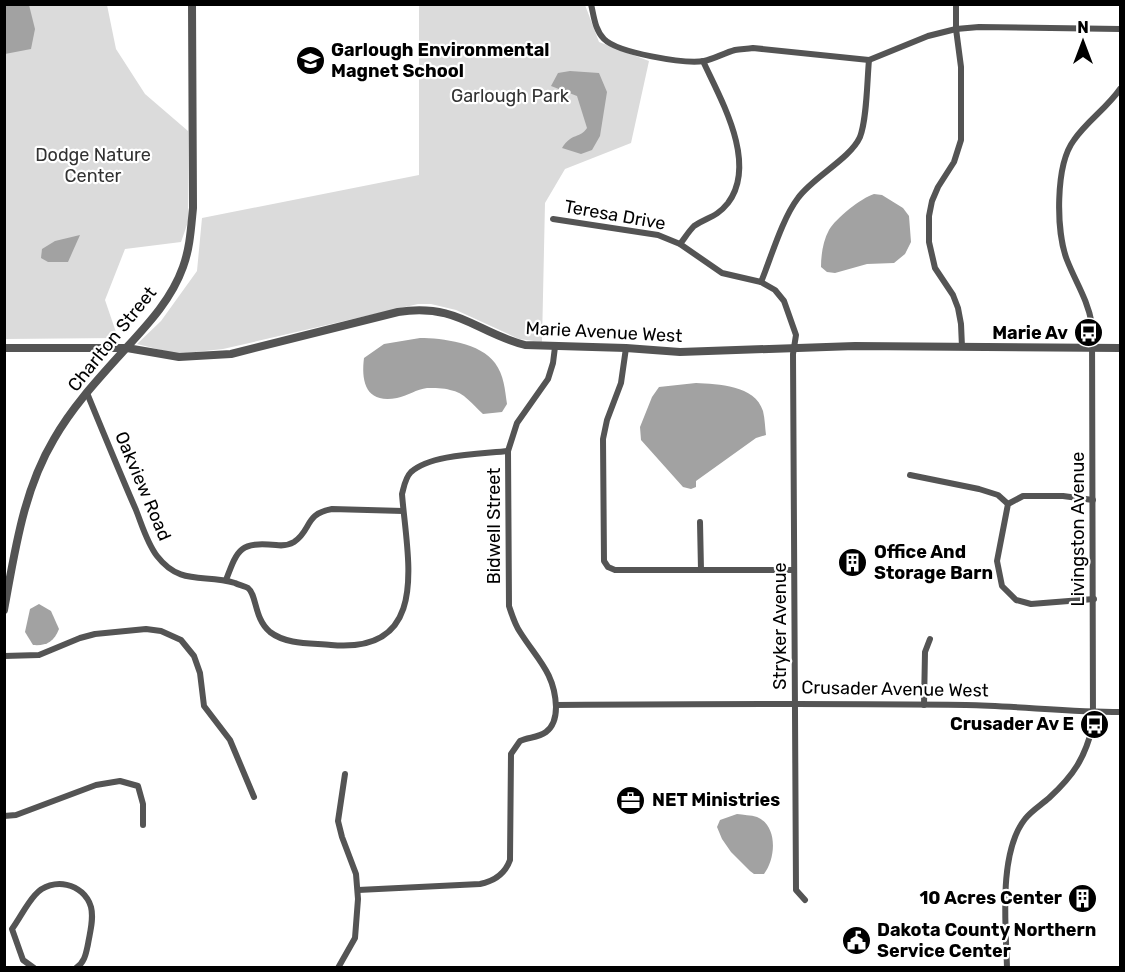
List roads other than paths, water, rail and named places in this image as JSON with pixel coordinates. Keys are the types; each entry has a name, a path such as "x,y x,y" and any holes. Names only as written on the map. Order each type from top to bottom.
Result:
{"street":[{"name":"Charlton Street","path":"4,610 19,530 30,490 54,439 87,393 153,318 169,296 183,268 190,240 193,208 192,4"},
{"path":"591,4 596,27 603,38 612,45 624,50 680,60 704,61 735,50 753,48 869,60 928,36 956,29 979,27 1120,28"},
{"path":"956,4 956,29 961,67 961,140 954,162 932,201 929,216 929,242 935,268 958,308 962,324 962,347"},
{"path":"761,282 796,199 809,184 851,151 859,139 869,60"},
{"path":"680,244 695,226 717,216 729,202 740,175 740,158 732,126 704,61"},
{"name":"Livingston Avenue","path":"1007,968 1008,856 1025,820 1060,788 1077,768 1088,747 1093,725 1092,324 1089,305 1067,260 1061,240 1060,174 1065,155 1074,140 1120,89"},
{"name":"Teresa Drive","path":"553,219 658,235 680,244 722,273 761,282 775,290 784,301 796,335 793,349"},
{"name":"Marie Avenue West","path":"4,348 127,348 179,357 218,356 399,312 420,310 440,311 454,315 521,345 555,347 626,348 680,352 855,346 1120,348"},
{"name":"Bidwell Street","path":"555,347 548,379 517,423 508,451 509,606 518,630 548,672 554,687 556,705"},
{"path":"626,348 621,383 607,420 603,439 604,561 608,567 615,570 794,570"},
{"name":"Stryker Avenue","path":"793,349 796,890 805,900"},
{"name":"Oakview Road","path":"87,393 156,555 169,568 185,576 226,580 248,588 261,621 280,638 292,641 349,646 372,643 384,637 401,616 406,601 409,578 402,494 404,483 410,473 432,460 508,451"},
{"path":"910,475 947,481 998,495 1008,504"},
{"path":"1008,504 1023,496 1063,496 1093,500"},
{"path":"1008,504 997,561 1002,586 1016,600 1031,604 1094,598"},
{"path":"226,580 235,557 243,548 256,543 283,546 292,544 300,537 311,519 322,511 332,509 403,511"},
{"path":"700,522 701,570"},
{"path":"4,656 39,655 95,634 146,629 161,631 181,640 194,656 197,664 204,706 230,740 254,796"},
{"path":"924,705 925,652 930,639"},
{"name":"Crusader Avenue West","path":"556,705 795,703 1018,706 1120,712"},
{"path":"358,890 499,881 510,860 512,750 520,741 540,736 549,730 554,722 556,705"},
{"path":"338,968 355,938 358,890 354,866 338,821 345,774"},
{"path":"4,816 16,815 96,785 120,782 138,786 143,804 143,825"},
{"path":"4,936 12,929 35,894 46,886 68,885 80,890 88,899 93,919 82,963 76,968"},
{"path":"12,929 24,960 34,968"}],"place":[{"name":"Garlough Environmental Magnet School","path":"310,60"},
{"name":"Marie Av","path":"1089,333"},
{"name":"Office And Storage Barn","path":"853,562"},
{"name":"Crusader Av E","path":"1095,724"},
{"name":"NET Ministries","path":"631,800"},
{"name":"10 Acres Center","path":"1083,898"},
{"name":"Dakota County Northern Service Center","path":"856,940"}],"park label":[{"name":"Garlough Park","path":"510,96"},
{"name":"Dodge Nature Center","path":"93,165"}]}
